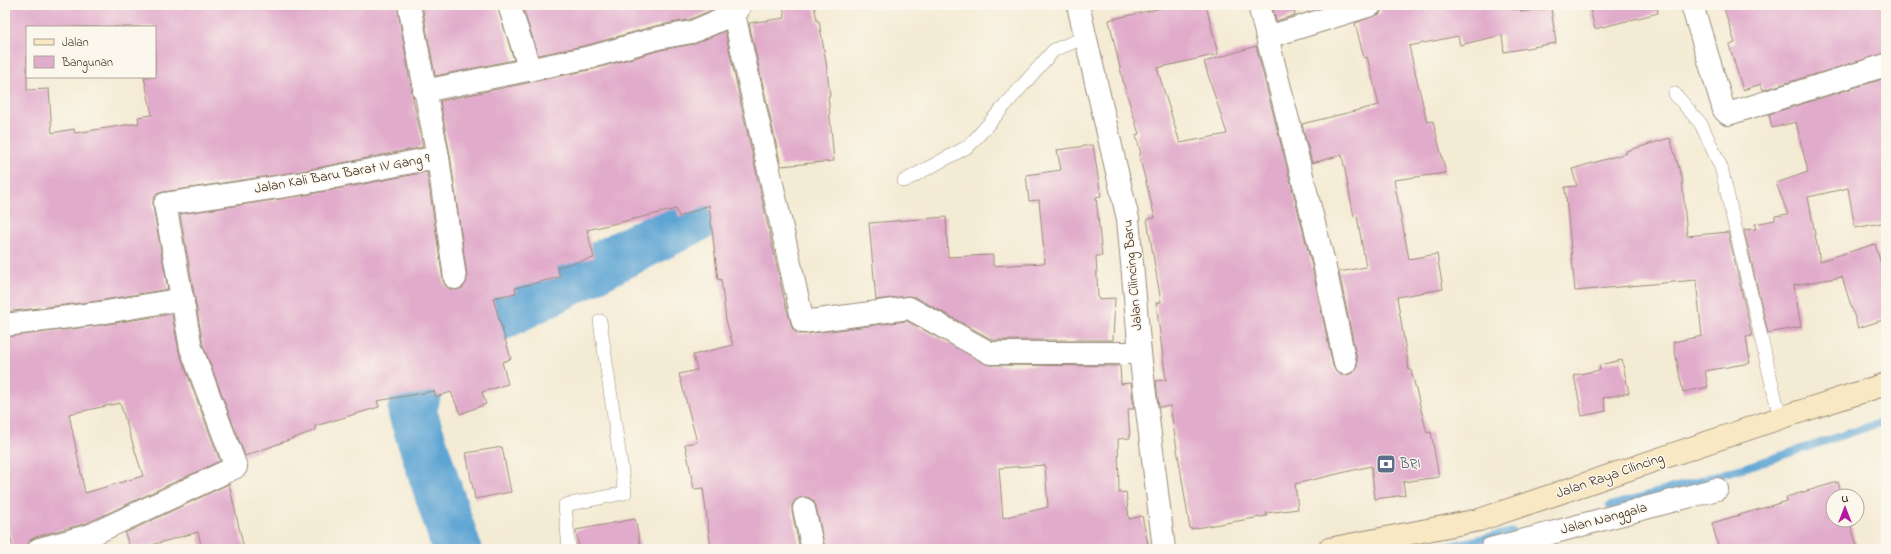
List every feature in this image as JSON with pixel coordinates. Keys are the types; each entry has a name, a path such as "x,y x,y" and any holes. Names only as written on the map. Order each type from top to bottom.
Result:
{"street":[{"name":"Jalan Kali Baru Barat IV Gang 9","path":"183,299 166,204 298,184 438,157 424,91 410,5"},
{"path":"510,5 530,70"},
{"name":"Jalan Cilincing Baru","path":"1078,5 1128,219 1140,353 1164,549"},
{"path":"1258,5 1268,37 1324,263 1345,363"},
{"path":"1268,37 1371,5"},
{"path":"1692,5 1724,110 1728,114 1886,64"},
{"path":"424,91 591,57 658,38 692,32 737,10 803,322 909,308 990,353 1140,353"},
{"path":"438,157 455,278"},
{"path":"5,326 100,313 183,299 191,348 236,467 92,535 39,549"},
{"name":"Jalan Raya Cilincing","path":"1329,549 1479,520 1780,418 1886,384"},
{"name":"Jalan Nanggala","path":"1491,549 1717,489"},
{"path":"804,509 813,549"}],"lane":[{"path":"904,181 969,146 1054,50 1086,37"},
{"path":"1675,94 1701,124 1721,167 1780,418"},
{"path":"569,549 565,505 625,493 600,321"}],"building":[{"path":"5,5 316,5 316,10 367,5 397,5 423,147 296,172 157,194 153,199 153,206 168,289 98,301 5,312 5,85 7,85","holes":["26,26 156,26 156,78 144,78 152,115 138,117 139,123 75,133 74,129 52,133 49,89 27,90"]},
{"path":"422,5 497,5 514,60 435,76"},
{"path":"522,5 723,5 688,20 655,26 588,45 538,55"},
{"path":"783,5 814,5 817,21 819,21 826,62 830,96 828,96 834,161 781,166 749,23 785,18"},
{"path":"1174,5 1206,5 1218,54 1157,68 1180,143 1227,134 1204,62 1256,46 1312,266 1333,366 1336,372 1341,375 1347,375 1354,372 1357,367 1357,360 1339,272 1366,267 1357,216 1354,217 1342,155 1312,163 1302,124 1379,105 1367,57 1364,58 1355,23 1380,14 1383,5 1513,5 1513,10 1521,9 1521,12 1551,8 1556,43 1504,52 1502,35 1460,45 1458,36 1409,46 1427,122 1433,121 1446,173 1394,180 1409,259 1437,254 1443,289 1397,297 1409,370 1411,370 1427,433 1431,432 1439,477 1403,482 1405,495 1375,499 1371,466 1295,484 1298,509 1266,513 1267,516 1190,529 1170,406 1159,407 1156,381 1166,380 1156,303 1161,302 1147,219 1155,218 1139,155 1141,154 1136,135 1139,134 1124,85 1109,20"},
{"path":"1272,5 1292,5 1295,15 1276,21"},
{"path":"1589,5 1657,5 1658,13 1595,29"},
{"path":"1723,5 1886,5 1886,53 1763,90 1761,84 1743,90 1729,45 1735,43"},
{"path":"725,31 785,303 793,330 798,334 805,334 907,321 990,365 1120,366 1121,384 1131,383 1134,409 1128,409 1130,438 1118,439 1119,493 1126,492 1129,519 1142,516 1148,544 1122,549 825,549 816,506 813,500 808,497 802,497 795,500 792,505 800,549 711,549 703,488 694,489 685,444 697,442 679,374 697,370 693,355 733,345 726,320 721,279 718,280 709,205 679,217 676,209 587,230 594,258 557,267 560,277 515,288 516,293 493,298 511,359 502,362 508,384 482,392 486,404 460,414 451,392 436,397 434,391 377,401 379,407 315,426 316,430 245,456 203,345 180,214 300,196 427,172 443,280 445,285 450,289 457,290 462,288 466,283 467,276 450,155 440,101 594,69 661,50 694,44","holes":["1045,465 1048,507 1003,518 999,468"]},
{"path":"1886,78 1886,222 1855,228 1848,188 1808,197 1820,261 1875,244 1886,280 1886,319 1858,328 1842,277 1794,285 1801,327 1768,333 1744,230 1756,229 1755,224 1775,220 1775,216 1788,214 1776,183 1808,172 1796,122 1772,128 1769,114"},
{"path":"1670,138 1682,178 1687,236 1728,232 1752,336 1746,337 1750,363 1705,371 1708,387 1683,392 1673,342 1702,336 1696,280 1575,291 1565,187 1577,186 1572,169 1627,153 1626,151"},
{"path":"1093,145 1101,196 1096,197 1102,256 1096,256 1098,299 1115,298 1113,340 993,340 915,297 907,296 876,300 869,223 946,217 948,257 993,255 993,266 1045,263 1039,200 1029,201 1026,175 1061,170 1057,150"},
{"path":"172,314 179,352 220,461 87,523 35,537 30,540 27,549 13,549 5,510 5,337 102,325","holes":["120,403 143,476 85,493 69,414"]},
{"path":"1622,360 1629,393 1603,398 1606,411 1582,416 1574,375 1600,370 1599,365"},
{"path":"502,447 511,492 475,499 466,453"},
{"path":"1838,482 1840,488 1825,488 1825,528 1851,528 1858,549 1719,549 1712,523 1787,501 1786,497"},
{"path":"229,484 244,549 202,549 198,532 137,549 130,549 125,533"},
{"path":"635,519 641,549 579,549 576,530"}],"waterway":[{"path":"457,549 412,411 427,353 717,207 701,150"},
{"path":"1610,506 1753,465 1886,421"},
{"path":"1436,549 1513,532"}],"place":[{"name":"BRI","path":"1386,464"}]}
